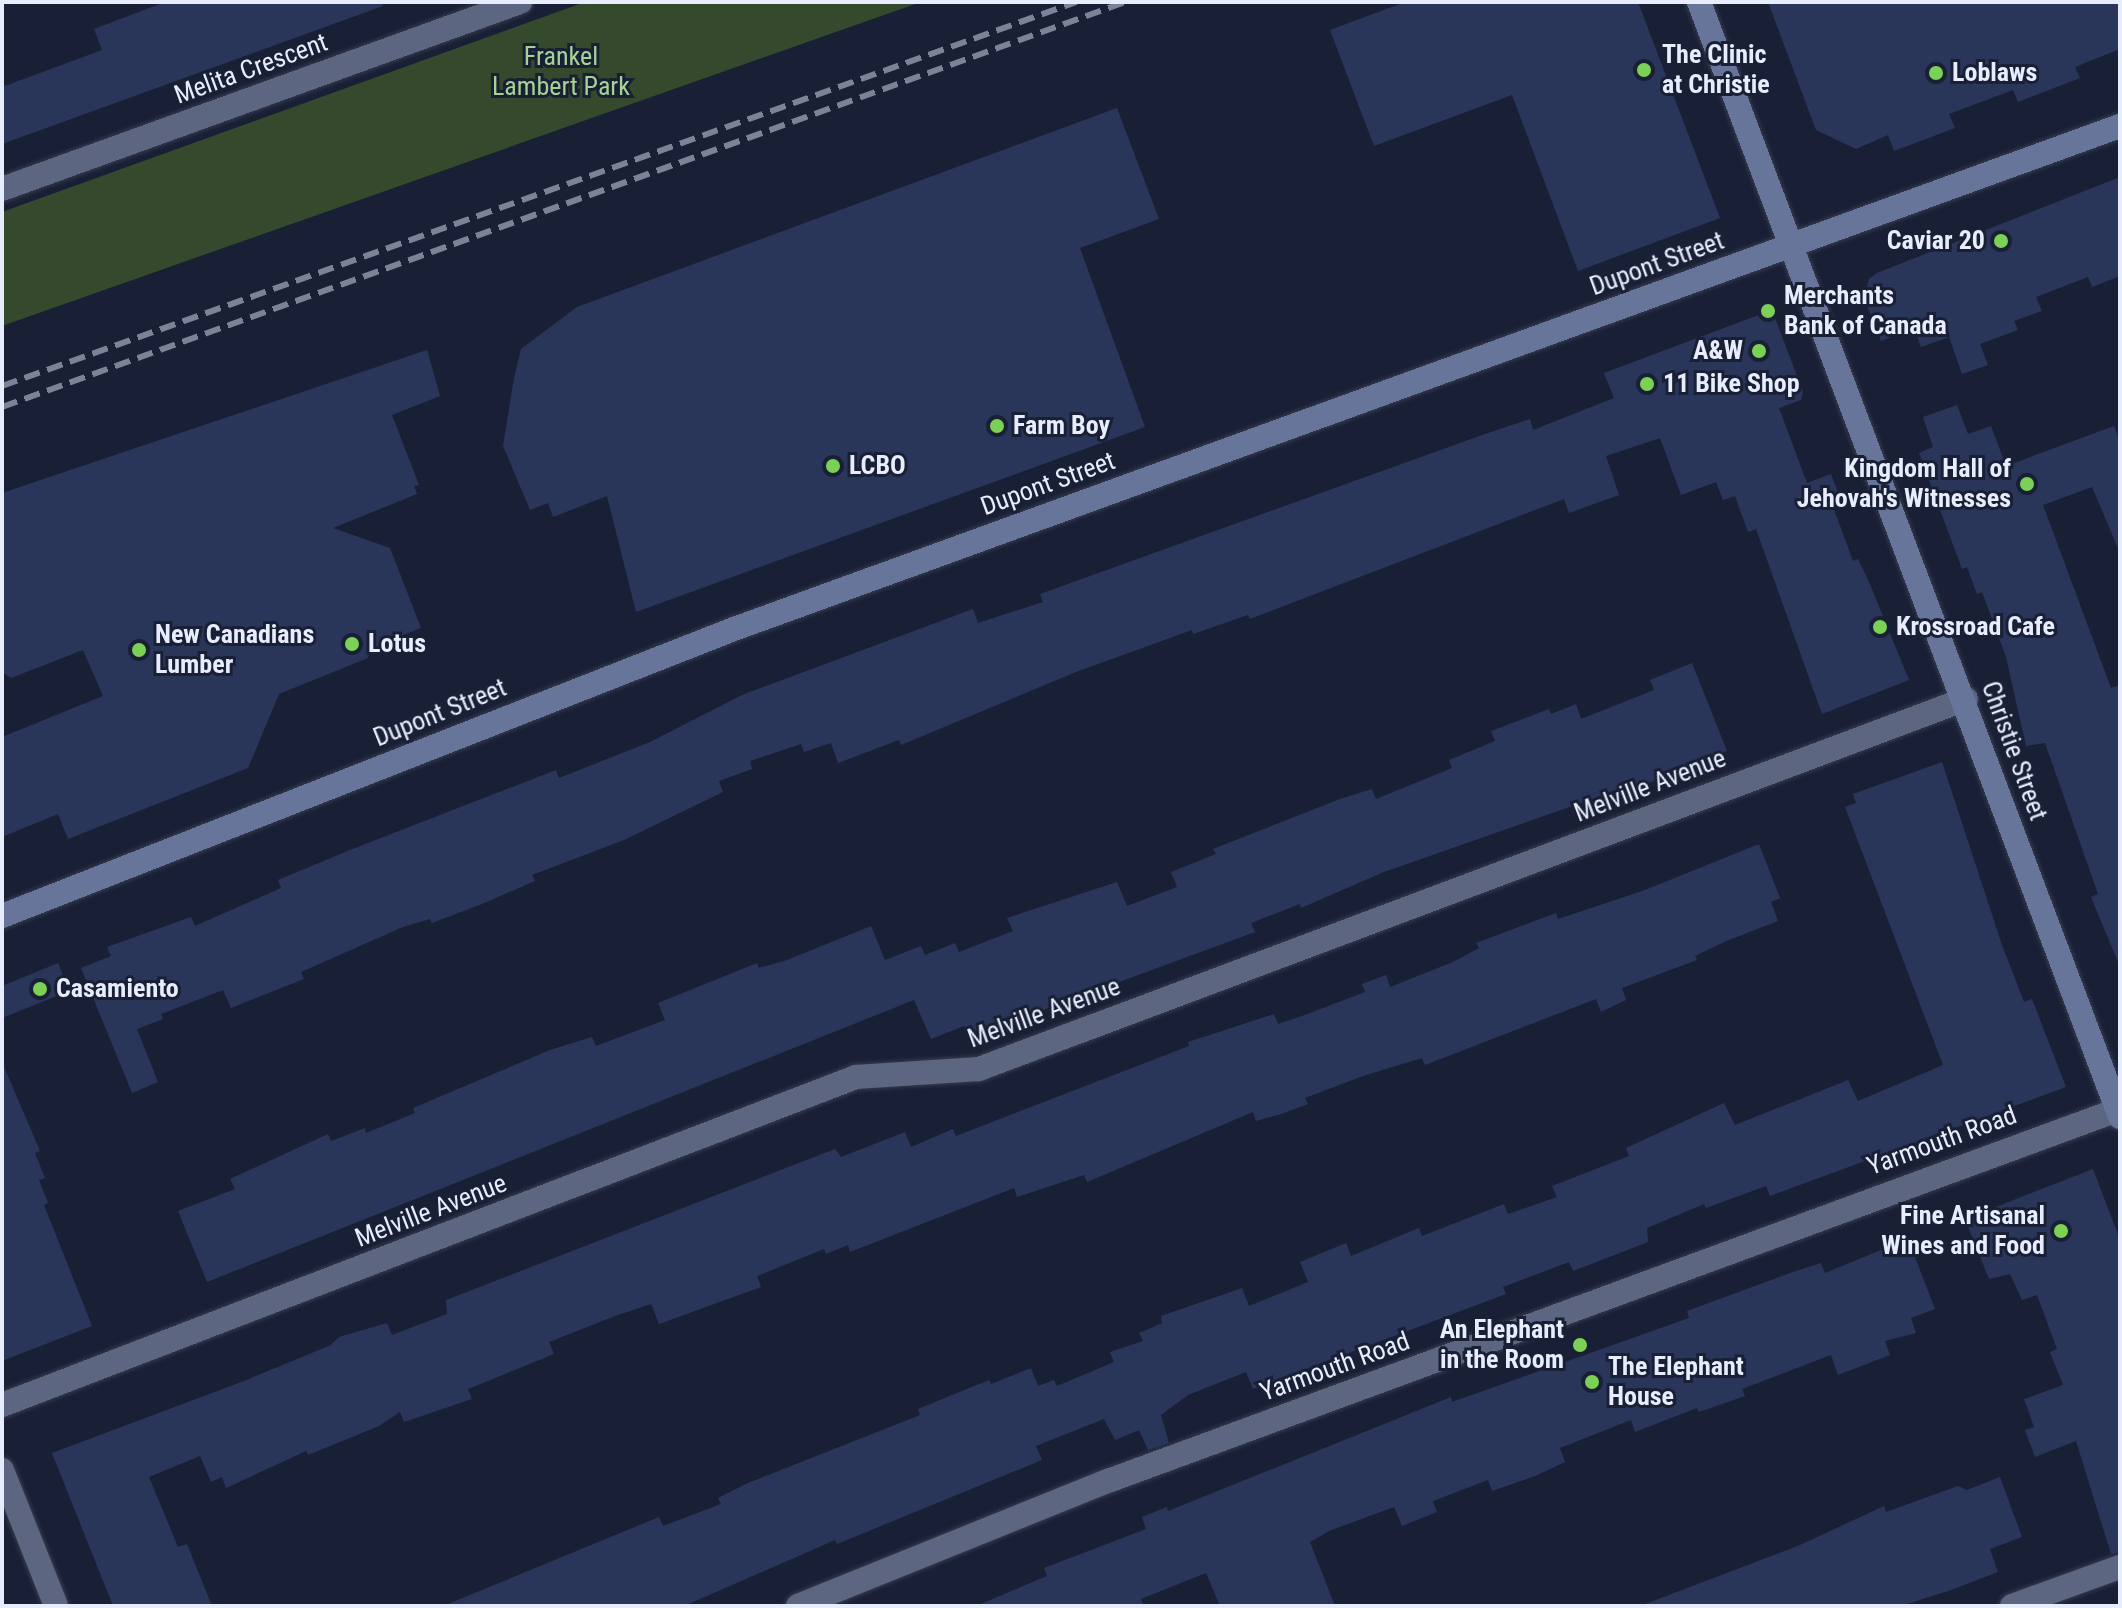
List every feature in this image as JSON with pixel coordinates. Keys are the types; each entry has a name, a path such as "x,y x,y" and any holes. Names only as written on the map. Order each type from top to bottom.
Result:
{"main road":[{"name":"Christie Street","path":"1699,2 1966,699 2119,1112"},
{"name":"Dupont Street","path":"2,916 734,629 2120,126"}],"street":[{"name":"Melita Crescent","path":"2,189 520,2"},
{"name":"Melville Avenue","path":"2,1405 856,1077 979,1069 1966,699"},
{"name":"Yarmouth Road","path":"798,1606 1122,1476 2119,1112"},
{"path":"2,1470 56,1606"},
{"path":"2012,1606 2120,1567"}],"green space":[{"name":"Frankel Lambert Park","path":"585,2 921,2 2,326 2,212"}],"building":[{"path":"165,2 382,2 383,6 2,144 2,87 102,50 94,29"},
{"path":"1405,2 1638,2 1720,218 1578,271 1512,95 1374,146 1330,30"},
{"name":"Loblaws","path":"1768,2 2120,2 2120,49 2075,67 2080,78 2018,102 2013,90 1949,114 1955,128 1894,151 1888,135 1856,149 1816,130"},
{"path":"1117,108 1159,219 1080,248 1145,427 636,612 607,496 553,517 548,503 530,510 503,446 514,378 521,349 577,307"},
{"path":"2120,177 2120,276 2092,287 2088,277 2036,297 2042,311 2014,321 2018,330 1980,344 1988,365 1962,374 1949,337 1921,347 1914,328 1881,341 1864,298 1869,279 1877,273"},
{"path":"1772,310 1803,392 1801,400 1779,408 1807,483 1831,474 1841,500 1832,504 1853,561 1858,559 1869,582 1909,680 1822,714 1756,529 1748,532 1735,496 1723,500 1716,482 1681,495 1660,438 1606,456 1619,495 1569,513 1564,499 1250,619 1248,615 1193,634 1192,630 1076,672 901,745 899,740 838,763 831,743 804,752 801,744 750,761 752,769 719,781 723,792 624,840 532,875 535,881 482,904 432,923 430,919 403,927 301,972 304,979 231,1008 223,990 161,1014 163,1019 137,1029 158,1082 132,1093 81,968 111,956 107,947 191,917 195,926 281,888 278,880 350,850 556,770 559,778 650,742 742,695 973,609 978,623 1043,602 1040,594 1485,434 1530,419 1533,430 1614,398 1604,373"},
{"path":"427,350 440,396 392,415 419,485 414,486 417,494 333,528 390,548 421,628 371,648 368,658 279,694 248,768 68,839 58,814 2,837 2,737 103,696 83,650 11,678 2,672 2,493"},
{"path":"1957,405 1968,434 1991,426 2006,466 2114,426 2120,442 2120,553 2092,487 2043,505 2111,688 2120,685 2120,967 2091,897 2098,894 2045,743 2026,746 2006,657 1982,592 1977,594 1967,567 1962,569 1919,453 1933,447 1923,417"},
{"path":"1692,663 1727,751 1614,797 1612,792 1384,872 1301,908 1300,904 1251,923 1255,932 1016,1020 1014,1016 967,1034 964,1026 931,1039 914,1000 207,1282 178,1211 235,1189 230,1179 328,1134 331,1141 365,1128 366,1133 415,1113 413,1108 550,1050 592,1037 596,1046 665,1020 658,1003 757,963 759,968 787,960 871,926 885,960 921,946 925,955 955,943 959,952 1013,931 1007,918 1117,882 1127,906 1177,887 1171,872 1216,854 1213,849 1372,789 1376,799 1452,768 1449,760 1495,741 1491,731 1549,709 1551,714 1576,704 1581,719 1654,690 1650,680"},
{"path":"1942,762 2002,945 2024,1002 2032,999 2066,1087 1770,1196 1766,1186 1706,1208 1704,1204 1647,1228 1648,1242 1573,1271 1569,1262 1503,1287 1506,1294 1253,1389 1246,1372 1188,1395 1161,1415 1169,1443 1148,1450 1139,1430 1115,1440 1104,1419 1036,1446 1042,1460 837,1544 835,1540 684,1606 443,1606 659,1517 663,1526 721,1504 718,1498 748,1483 920,1415 918,1409 989,1380 991,1384 1031,1368 1038,1386 1054,1380 1057,1386 1114,1362 1110,1352 1143,1341 1139,1333 1162,1323 1161,1316 1242,1288 1249,1306 1308,1282 1300,1262 1346,1243 1351,1256 1419,1228 1422,1236 1504,1204 1508,1214 1557,1197 1552,1186 1629,1156 1626,1148 1724,1103 1735,1125 1848,1080 1858,1101 1943,1065 1845,807 1856,803 1853,794"},
{"path":"1759,844 1780,898 1771,902 1778,921 1724,942 1695,956 1697,960 1622,988 1626,1000 1601,1012 1596,999 1425,1065 1422,1058 1363,1076 1305,1098 1308,1104 1281,1114 1256,1121 1253,1112 1087,1182 1084,1175 1017,1197 1014,1188 850,1252 848,1245 826,1254 824,1249 757,1276 761,1287 659,1324 651,1304 615,1316 549,1342 554,1354 468,1389 472,1399 404,1422 400,1412 379,1426 308,1455 306,1451 226,1488 222,1477 211,1482 200,1456 149,1477 178,1547 187,1544 212,1606 113,1606 52,1453 244,1381 331,1345 339,1337 387,1323 392,1335 447,1314 446,1300 835,1149 841,1157 905,1132 911,1147 953,1129 956,1136 1189,1046 1188,1042 1274,1014 1278,1024 1302,1016 1365,992 1362,984 1386,975 1390,987 1453,962 1479,948 1476,943 1556,913 1558,919 1645,890"},
{"path":"58,963 69,991 2,1018 2,986"},
{"path":"2,1062 40,1151 35,1153 45,1178 39,1180 48,1203 44,1205 92,1326 2,1361"},
{"path":"2093,1169 2120,1240 2120,1552 2111,1554 2076,1441 2035,1457 2025,1430 2034,1427 2024,1399 2063,1385 2050,1352 2057,1349 2037,1295 2022,1300 2010,1274 1989,1279 1965,1219"},
{"path":"1908,1239 1935,1309 1911,1318 1916,1333 1885,1341 1890,1355 1838,1375 1831,1355 1742,1389 1745,1396 1699,1412 1697,1408 1635,1432 1631,1420 1560,1448 1565,1462 1492,1491 1488,1480 1433,1501 1437,1512 1402,1526 1394,1507 1329,1531 1310,1542 1335,1606 1220,1606 1206,1573 1141,1599 1144,1606 976,1606 1047,1576 1044,1568 1146,1529 1142,1517 1167,1507 1168,1511 1451,1397 1452,1402 1689,1318 1687,1311 1790,1273 1821,1263 1825,1273"},
{"path":"2000,1477 2022,1537 1990,1549 1998,1572 1951,1590 1901,1606 1640,1606 1800,1545 1884,1506 1886,1512 1958,1486 1967,1490"}],"railway":[{"path":"2,386 1076,2"},
{"path":"2,407 1125,2"}],"place":[{"name":"The Clinic at Christie","path":"1644,70"},
{"name":"Loblaws","path":"1936,73"},
{"name":"Caviar 20","path":"2001,241"},
{"name":"Merchants Bank of Canada","path":"1768,311"},
{"name":"A&W","path":"1759,351"},
{"name":"11 Bike Shop","path":"1647,384"},
{"name":"Farm Boy","path":"997,426"},
{"name":"LCBO","path":"833,466"},
{"name":"Kingdom Hall of Jehovah's Witnesses","path":"2027,484"},
{"name":"Krossroad Cafe","path":"1880,627"},
{"name":"Lotus","path":"352,644"},
{"name":"New Canadians Lumber","path":"139,650"},
{"name":"Casamiento","path":"40,989"},
{"name":"Fine Artisanal Wines and Food","path":"2061,1231"},
{"name":"An Elephant in the Room","path":"1580,1345"},
{"name":"The Elephant House","path":"1592,1382"}]}
